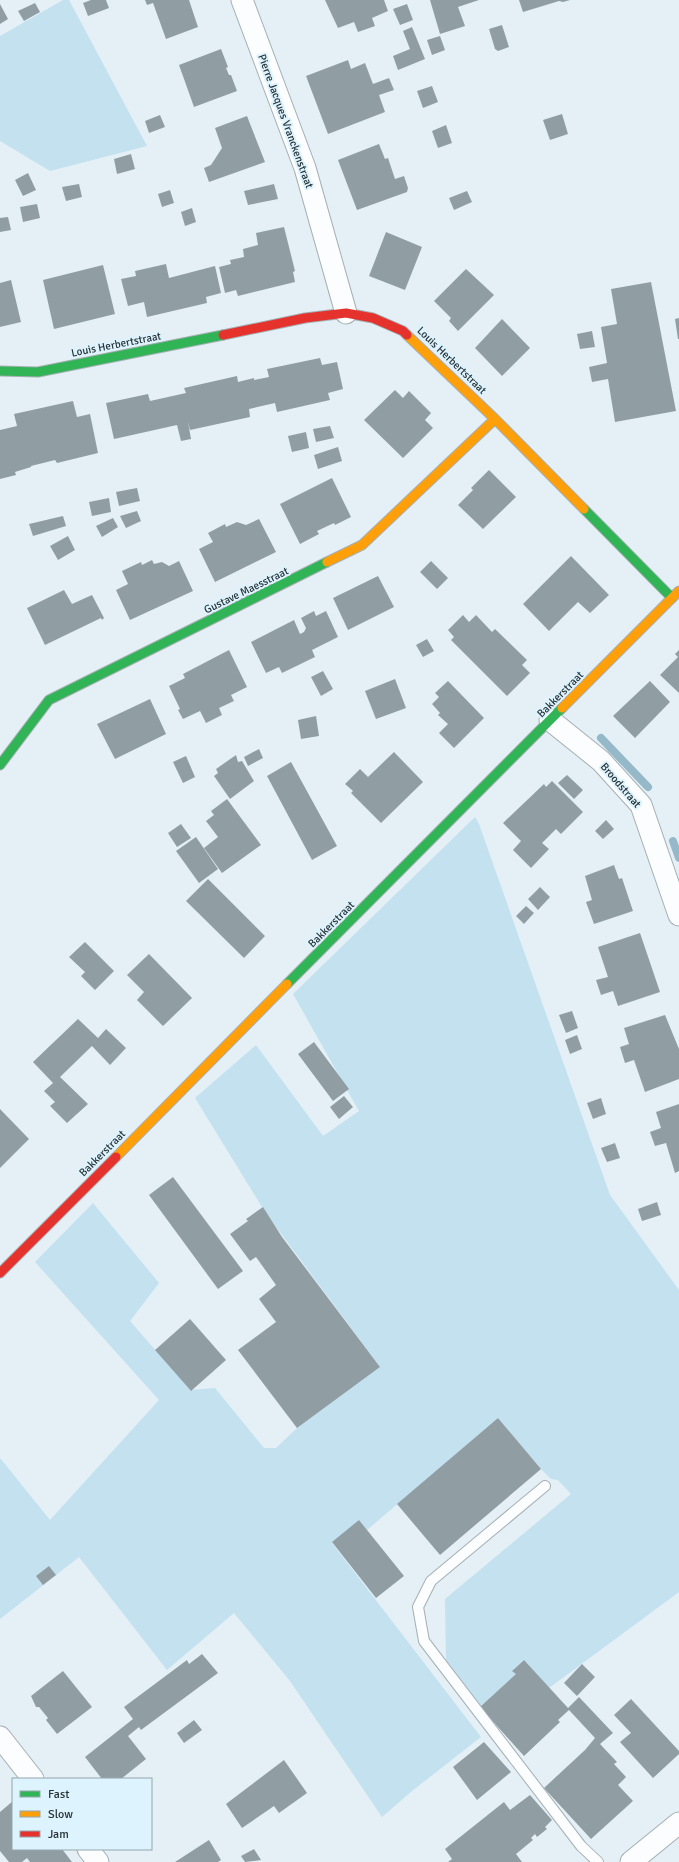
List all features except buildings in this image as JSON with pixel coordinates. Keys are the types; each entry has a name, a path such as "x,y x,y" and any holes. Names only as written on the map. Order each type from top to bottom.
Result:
{"street":[{"name":"Pierre Jacques Vranckenstraat","path":"242,0 305,168 346,313"},
{"name":"Louis Herbertstraat","path":"0,371 38,372 304,318 346,313 373,318 403,331 495,418 672,598"},
{"name":"Gustave Maesstraat","path":"0,765 49,700 362,545 495,418"},
{"name":"Bakkerstraat","path":"0,1273 679,591"},
{"name":"Broodstraat","path":"550,720 601,761 641,805 679,915"},
{"path":"0,1737 32,1778"},
{"path":"630,1862 679,1823"},
{"path":"89,1850 98,1862"}],"lane":[{"path":"545,1486 432,1581 418,1607 424,1641 576,1839 598,1862"}],"shaded area":[{"path":"63,0 69,0 147,146 50,171 0,141 0,36"},
{"path":"475,817 479,824 610,1195 679,1290 679,1592 549,1688 523,1660 513,1670 516,1674 480,1707 446,1660 445,1599 571,1494 558,1480 551,1479 541,1469 498,1418 367,1530 359,1520 332,1543 481,1737 412,1791 382,1817 290,1681 234,1613 167,1670 79,1557 0,1619 0,1458 50,1520 159,1400 35,1262 93,1203 159,1283 130,1321 190,1390 215,1388 264,1448 276,1448 297,1428 380,1367 265,1212 195,1098 256,1045 323,1136 359,1111 293,994"}],"waterway":[{"path":"601,738 648,787"},
{"path":"673,841 679,858"}],"traffic: fast":[{"path":"0,371 38,372 223,335"},
{"path":"584,509 672,598"},
{"path":"0,765 49,700 327,562"},
{"path":"287,984 562,708"}],"traffic: slow":[{"path":"407,335 495,419 584,509"},
{"path":"327,562 362,545 495,419"},
{"path":"562,708 679,591"},
{"path":"116,1157 287,984"}],"traffic: jam":[{"path":"223,335 305,318 346,313 373,318 403,331 407,335"},
{"path":"0,1273 116,1157"}]}
